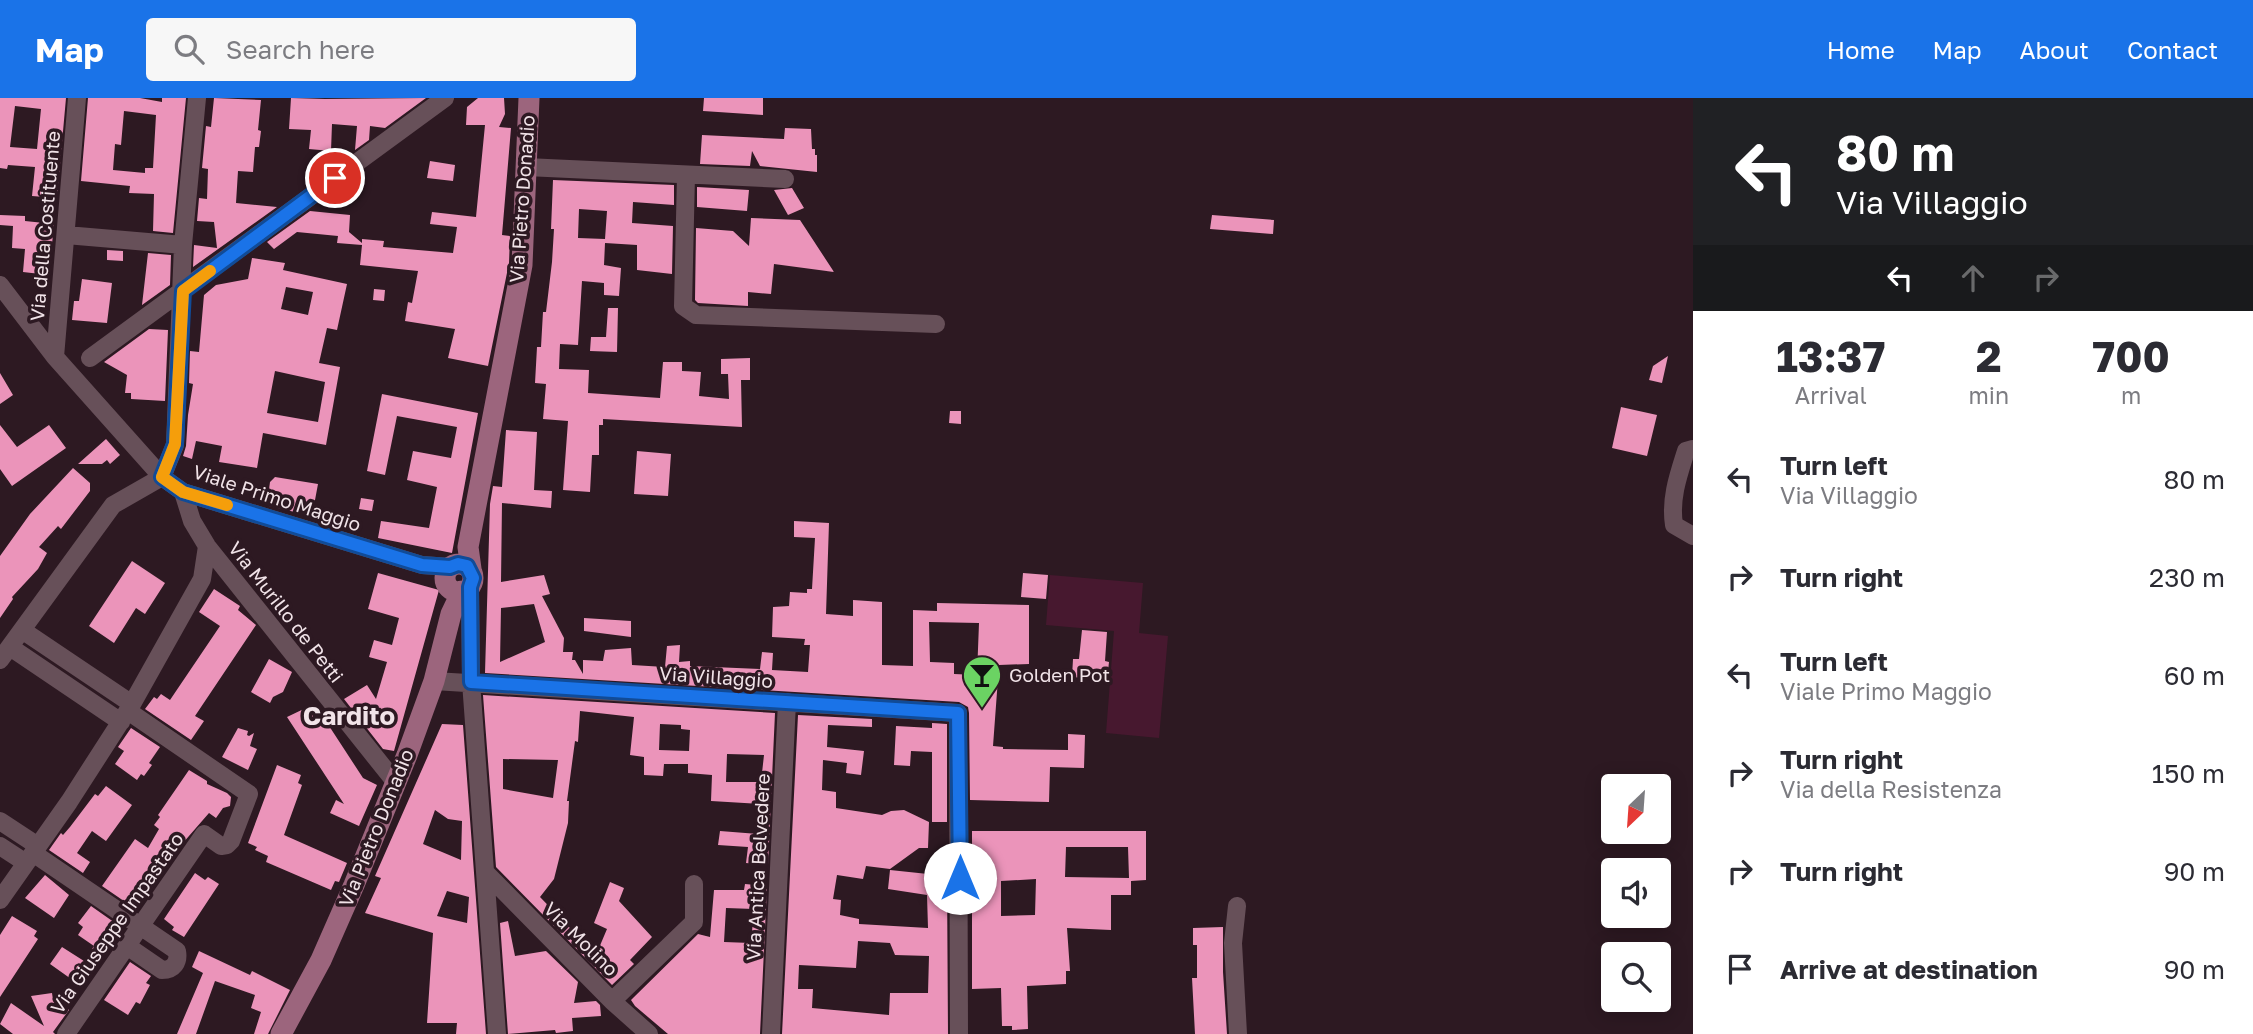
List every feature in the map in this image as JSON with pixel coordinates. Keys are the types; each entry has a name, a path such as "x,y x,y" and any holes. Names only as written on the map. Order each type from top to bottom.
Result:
{"main road":[{"name":"Via Pietro Donadio","path":"281,1034 321,960 396,783 433,681 451,614 457,578 468,547 522,265 528,98"}],"street":[{"name":"Via della Costituente","path":"55,357 77,98"},
{"path":"127,712 9,641 113,505 162,477 175,444 184,245 197,98"},
{"path":"90,358 445,98"},
{"path":"526,167 785,179"},
{"path":"686,175 683,306 696,314 936,324"},
{"path":"66,235 184,245"},
{"name":"Viale Primo Maggio","path":"0,285 55,357 162,477 183,492 457,578"},
{"path":"1693,449 1686,451 1676,481 1672,508 1674,525 1693,536"},
{"name":"Via Murillo de Petti","path":"183,492 192,521 207,546 396,783"},
{"path":"0,900 127,712 202,579 207,546"},
{"path":"457,578 471,682 497,1034"},
{"name":"Via Villaggio","path":"433,681 958,713 959,1034"},
{"name":"Via Antica Belvedere","path":"771,1034 787,702"},
{"name":"Via Giuseppe Impastato","path":"66,1034 204,834 221,846 231,841 249,794 127,712"},
{"path":"0,821 32,854 177,951 178,958 174,967 162,970 127,946"},
{"path":"0,846 32,854"},
{"name":"Via Molino","path":"485,872 612,1001 649,1034"},
{"path":"612,1001 694,922 694,884"},
{"path":"1237,906 1233,943 1238,1034"}],"shaded area":[{"path":"1050,575 1143,583 1139,633 1168,636 1159,738 1106,733 1114,631 1046,625"}],"building":[{"path":"0,98 66,98 57,198 32,196 35,167 8,165 7,169 0,168","holes":["15,106 41,109 37,149 10,147"]},
{"path":"88,98 140,98 162,102 162,98 186,98 173,233 153,231 154,194 129,193 130,186 81,181","holes":["124,111 156,115 153,168 145,168 145,173 113,170 115,144 121,145"]},
{"path":"214,98 261,100 258,130 261,131 259,147 255,147 253,172 238,171 236,203 277,207 193,267 194,245 217,248 214,222 197,221 199,198 207,199 208,169 202,168 206,126 211,127"},
{"path":"291,98 426,98 385,128 370,126 369,140 355,150 357,126 332,124 331,151 309,149 311,130 289,129"},
{"path":"478,98 504,98 505,114 499,127 511,128 502,235 510,236 509,263 488,366 448,358 455,329 405,321 408,302 412,303 418,271 360,265 362,245 337,243 338,236 297,232 274,249 267,242 310,211 350,215 349,232 362,243 362,239 384,241 383,247 453,253 457,227 430,224 432,212 476,217 485,125 466,125 467,107"},
{"path":"704,98 763,98 763,115 703,111"},
{"path":"785,128 811,129 812,149 815,149 817,155 817,172 760,166 752,151 750,166 700,164 702,135 784,139"},
{"path":"430,161 455,165 453,181 427,178"},
{"path":"553,180 674,185 674,205 633,202 632,223 673,226 672,274 637,270 637,245 605,243 604,265 621,268 619,296 604,295 604,283 582,281 578,345 560,344 559,369 589,370 588,393 660,398 663,362 682,362 682,371 701,372 699,396 729,399 728,374 721,374 721,359 750,358 750,380 741,380 742,427 603,419 603,425 599,425 599,455 592,455 590,492 563,490 568,421 543,419 546,384 535,383 537,347 541,347 543,312 546,312 552,262 554,229 551,229","holes":["579,209 607,211 605,239 578,238"]},
{"path":"697,187 749,190 747,211 697,207"},
{"path":"792,188 804,208 788,215 774,190"},
{"path":"0,215 25,216 25,221 54,224 49,275 23,272 25,249 12,248 13,226 0,225"},
{"path":"1212,215 1274,220 1273,234 1210,229"},
{"path":"751,218 800,220 834,272 774,264 771,294 748,292 748,306 698,303 695,300 696,228 733,231 749,246"},
{"path":"107,250 123,251 123,261 107,260"},
{"path":"148,253 171,255 170,285 142,305"},
{"path":"252,258 285,263 283,270 347,284 337,330 327,328 319,363 340,367 326,445 263,433 257,468 219,462 222,446 196,441 192,459 183,456 193,384 189,383 190,351 199,352 204,295 216,285 248,279","holes":["286,287 313,292 308,315 281,309","275,371 325,382 318,422 267,413"]},
{"path":"82,279 112,283 107,323 72,320 74,301 79,301"},
{"path":"374,289 385,290 384,301 373,300"},
{"path":"608,308 618,308 617,352 590,351 591,337 606,337"},
{"path":"149,329 168,330 165,401 131,399 131,393 125,393 127,375 104,362"},
{"path":"1668,356 1662,383 1649,380 1653,366"},
{"path":"0,373 13,395 0,404"},
{"path":"382,394 478,413 452,553 378,538 381,521 429,528 437,487 407,480 413,451 451,458 457,427 397,416 385,475 367,471"},
{"path":"1621,407 1657,415 1647,456 1612,448"},
{"path":"950,411 961,411 961,424 949,423"},
{"path":"0,425 17,447 49,425 66,448 12,486 0,469"},
{"path":"506,430 537,432 534,490 552,491 551,508 502,503 501,582 544,575 550,594 542,596 564,638 563,652 573,652 572,660 575,660 583,674 583,660 603,661 605,650 631,648 632,665 665,667 667,646 680,645 679,662 690,661 690,666 760,669 762,652 773,653 772,670 808,672 810,645 804,645 805,639 772,637 773,607 789,606 790,592 807,593 807,589 812,589 815,538 794,537 794,521 829,523 826,614 853,616 853,600 882,602 882,665 913,666 913,610 937,611 937,603 1029,605 1029,664 999,665 993,746 1003,749 1068,750 1068,734 1085,735 1084,768 1050,767 1049,802 970,800 969,713 968,707 959,702 485,673 490,504 493,486 502,487","holes":["534,604 545,642 500,662 501,608","929,622 979,623 977,675 954,674 954,663 930,662"]},
{"path":"106,439 120,455 110,464 107,460 102,464 78,464"},
{"path":"637,451 671,454 668,496 634,494"},
{"path":"73,468 90,483 90,491 61,529 58,526 39,547 47,553 38,569 12,597 0,618 0,556 30,514"},
{"path":"275,477 318,484 312,516 267,504 270,482"},
{"path":"361,498 374,500 372,511 359,509"},
{"path":"132,561 165,583 145,614 136,608 114,643 89,626"},
{"path":"378,573 439,590 394,751 383,749 344,699 367,685 376,699 387,662 369,657 374,640 392,645 399,618 368,609"},
{"path":"1023,573 1048,575 1046,599 1021,597"},
{"path":"214,589 240,606 238,610 256,625 195,716 204,721 191,740 145,709 154,697 157,699 161,694 170,700 220,626 199,612"},
{"path":"584,618 631,621 631,637 584,631"},
{"path":"1082,630 1107,632 1107,680 1072,677 1073,659 1079,659"},
{"path":"269,659 292,672 283,692 273,697 270,703 251,692"},
{"path":"483,695 775,713 768,865 746,863 748,847 718,845 720,831 758,834 761,804 711,801 712,775 688,773 688,764 664,764 663,776 644,775 644,757 630,755 634,717 580,711 578,742 575,741 567,801 568,823 554,879 540,897 596,955 607,929 594,923 610,882 624,888 619,901 652,937 630,960 634,964 612,985 496,867","holes":["660,724 681,725 681,729 690,730 689,751 659,750","727,754 764,755 761,782 726,782","503,759 558,760 553,798 503,789"]},
{"path":"312,705 315,711 318,709 363,778 377,785 359,826 330,813 336,800 344,804 287,717"},
{"path":"798,715 872,719 872,727 828,725 827,747 864,751 861,775 846,773 847,763 823,760 822,790 836,792 836,808 882,815 904,810 929,822 928,848 919,848 890,869 866,866 863,879 837,875 833,899 841,900 840,915 859,919 859,924 928,928 927,895 888,889 890,870 947,876 948,1034 782,1034","holes":["858,941 890,943 895,955 929,956 928,993 890,993 889,1015 812,1008 813,989 798,989 799,965 856,968"]},
{"path":"932,723 947,724 947,822 932,822 932,752 911,751 910,766 894,765 896,726 932,728"},
{"path":"442,724 463,725 486,1034 456,1034 457,1023 427,1023 433,933 365,913 381,878 375,876","holes":["435,810 448,819 462,821 461,860 423,844","447,891 469,897 467,923 437,916"]},
{"path":"131,728 160,747 149,763 152,765 144,776 141,774 137,780 115,764 124,751 118,747"},
{"path":"238,728 248,731 249,736 254,733 250,746 257,749 248,770 222,757"},
{"path":"277,765 301,775 298,783 302,785 284,835 347,863 339,882 335,881 331,890 266,862 268,856 248,843"},
{"path":"189,770 207,781 207,784 227,793 231,797 230,806 223,808 216,818 209,813 182,844 175,840 159,855 167,861 137,910 102,886 135,839 148,848 159,829 154,825 160,817 158,815"},
{"path":"106,786 132,805 106,841 92,831 77,853 90,862 83,873 49,850 95,794 98,796"},
{"path":"972,831 1146,831 1146,880 1131,881 1131,895 1111,895 1111,930 1067,928 1070,971 1066,971 1066,984 1027,986 1028,1029 1012,1030 1012,1026 1002,1026 1001,988 972,989","holes":["1066,847 1128,847 1129,878 1065,877","1036,879 1035,915 1001,916 1001,881"]},
{"path":"195,873 205,880 208,877 219,884 184,937 172,930 174,927 164,919"},
{"path":"45,875 69,895 54,918 25,898"},
{"path":"745,884 767,886 760,1034 668,1034 631,1000 698,934 710,937 714,890 744,890","holes":["726,908 754,909 751,943 724,942"]},
{"path":"91,906 118,925 112,934 116,937 81,986 50,964 62,947 84,961 94,946 78,935 83,927 78,923"},
{"path":"12,916 37,931 34,936 38,939 0,997 0,935"},
{"path":"508,921 515,956 546,951 578,982 574,1003 596,1001 600,1005 601,1016 572,1018 573,1031 508,1034 500,923"},
{"path":"1223,927 1227,1034 1195,1034 1192,978 1197,978 1197,945 1193,945 1193,928"},
{"path":"199,951 250,975 252,971 290,990 268,1034 254,1034 261,1012 251,1008 255,995 215,981 196,1034 177,1034 203,973 192,967"},
{"path":"130,962 151,976 146,983 150,985 140,1004 136,1002 128,1015 104,1000"},
{"path":"52,993 53,1000 60,1000 69,1010 53,1032 55,1034 13,1034 0,1024 11,1003 44,1026 31,996"}],"slow traffic":[{"path":"210,271 183,291 175,444 162,477 183,492 227,505"}],"place":[{"name":"Golden Pot","path":"982,709"}],"district":[{"name":"Cardito","path":"349,716"}],"route":[{"path":"335,178 183,291 175,444 162,477 183,492 422,565 467,566 473,573 470,587 471,682 958,713 960,878"}]}
